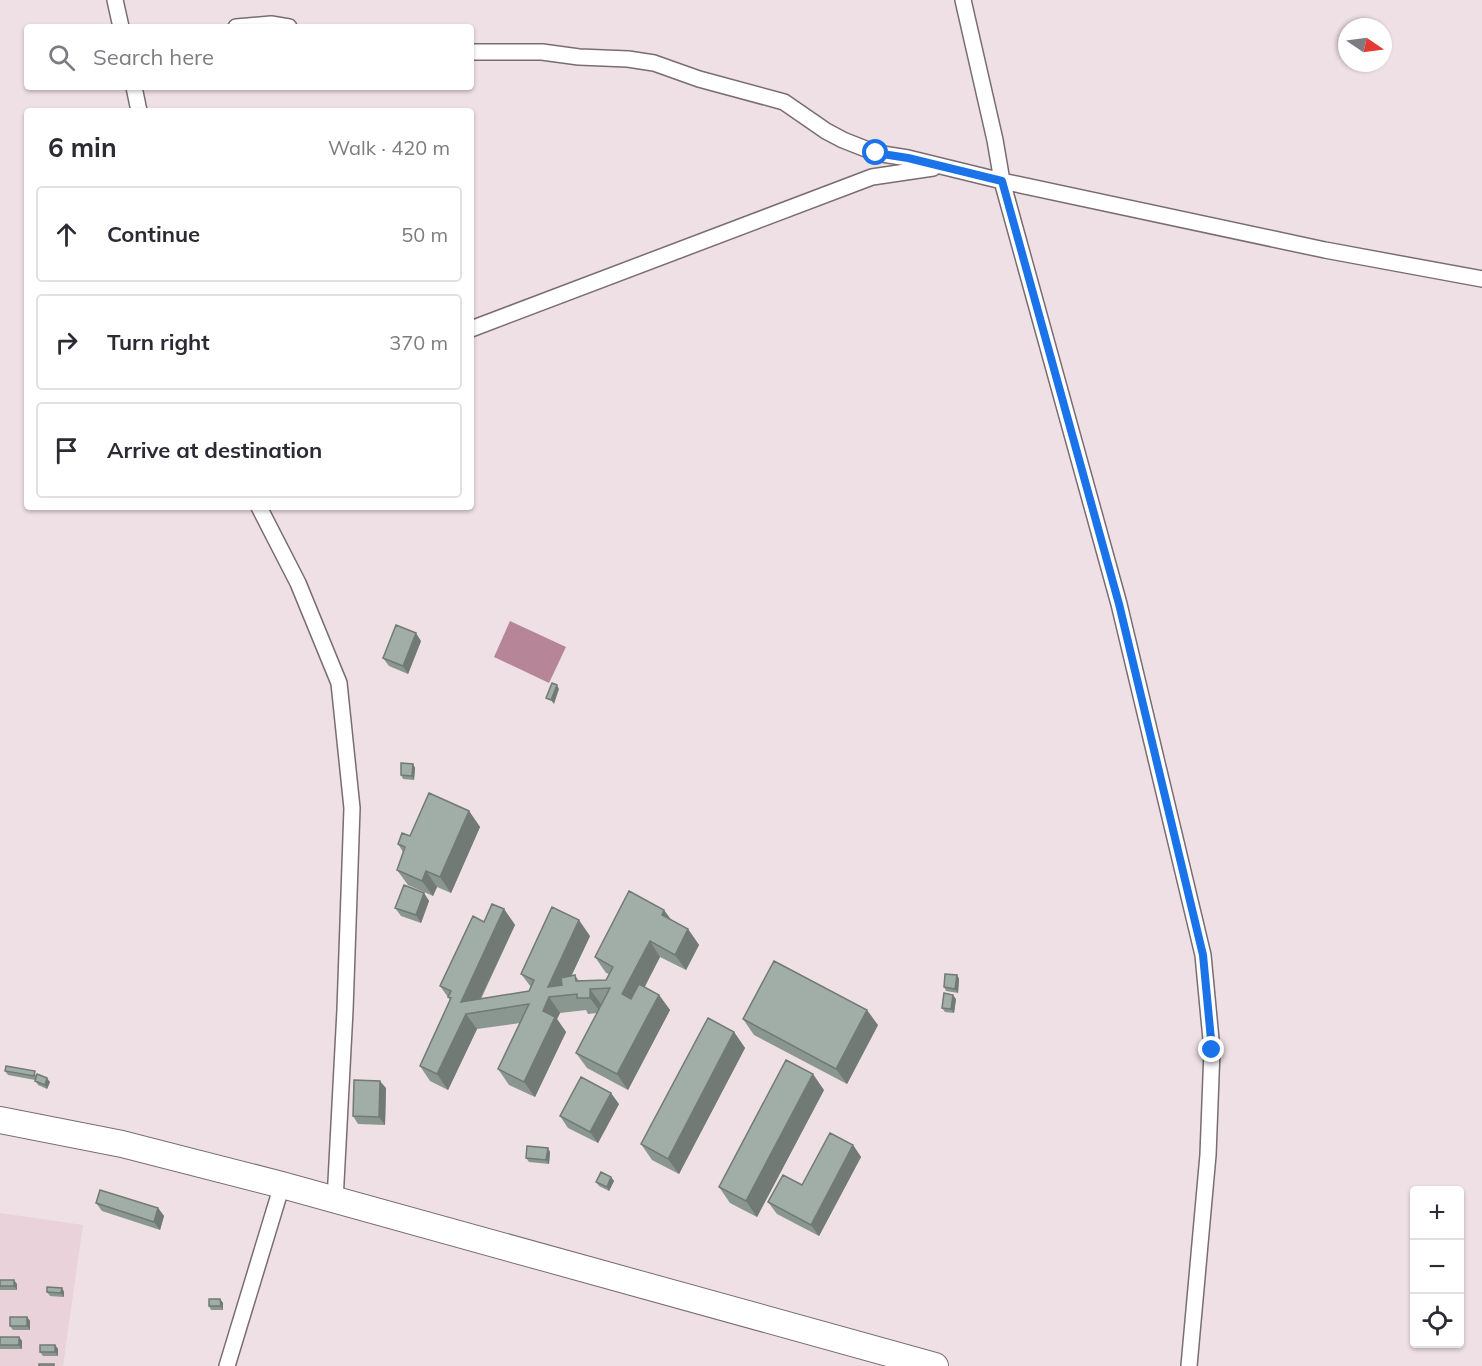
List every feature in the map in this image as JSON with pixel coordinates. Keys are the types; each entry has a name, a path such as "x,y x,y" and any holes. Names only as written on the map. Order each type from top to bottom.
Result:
{"highway":[{"path":"0,1120 122,1144 282,1185 935,1366"}],"street":[{"path":"115,0 120,24"},
{"path":"963,0 1002,181 1119,604 1203,955 1212,1050 1208,1155 1189,1366"},
{"path":"474,52 542,52 654,63 699,80 784,102 826,131 876,153 1325,250 1482,279"},
{"path":"135,90 139,108"},
{"path":"474,328 873,177 942,166"},
{"path":"261,510 298,583 339,684 352,808 335,1201"},
{"path":"227,1366 282,1185"}],"shaded area":[{"path":"510,621 566,647 549,683 494,657"},
{"path":"0,1213 83,1225 63,1366 0,1366"}],"building":[{"path":"396,625 416,633 403,666 383,658"},
{"path":"552,683 557,685 551,700 546,698"},
{"path":"401,763 413,764 412,776 401,775"},
{"path":"429,793 469,811 440,877 426,871 422,881 397,870 405,847 398,844 402,833 410,836"},
{"path":"404,885 424,893 416,915 395,908"},
{"path":"629,891 664,910 662,915 688,929 675,955 650,941 622,994 631,999 639,984 659,995 617,1074 576,1053 610,988 590,989 590,998 577,998 577,994 549,997 543,1011 555,1017 524,1082 498,1069 529,1004 466,1014 437,1074 420,1066 451,998 448,997 451,991 440,986 473,916 484,922 492,904 504,909 461,1002 529,991 534,980 521,974 552,907 579,920 548,987 562,985 561,978 575,975 576,981 606,980 613,967 595,957"},
{"path":"774,961 867,1010 836,1069 743,1019"},
{"path":"945,974 957,975 955,989 944,987"},
{"path":"944,993 953,995 951,1009 942,1008"},
{"path":"708,1018 734,1032 668,1159 641,1144"},
{"path":"786,1060 813,1074 746,1201 719,1187"},
{"path":"6,1066 35,1071 34,1076 5,1071"},
{"path":"37,1074 47,1078 45,1085 35,1081"},
{"path":"581,1077 611,1093 590,1132 560,1116"},
{"path":"354,1080 380,1081 379,1117 353,1116"},
{"path":"830,1133 853,1145 811,1225 768,1202 783,1175 802,1185"},
{"path":"527,1146 548,1148 546,1160 526,1158"},
{"path":"601,1172 611,1177 607,1187 596,1182"},
{"path":"100,1190 158,1208 154,1222 96,1203"},
{"path":"0,1280 14,1280 14,1286 0,1286"},
{"path":"47,1287 62,1288 61,1293 47,1292"},
{"path":"209,1299 220,1299 221,1306 209,1306"},
{"path":"10,1317 27,1317 27,1326 10,1326"},
{"path":"0,1337 19,1337 19,1345 0,1345"},
{"path":"40,1345 55,1345 55,1352 40,1352"},
{"path":"39,1364 54,1364 54,1366 39,1366"}],"route":[{"path":"876,153 908,158 1002,181 1119,604 1203,955 1212,1050"}]}
